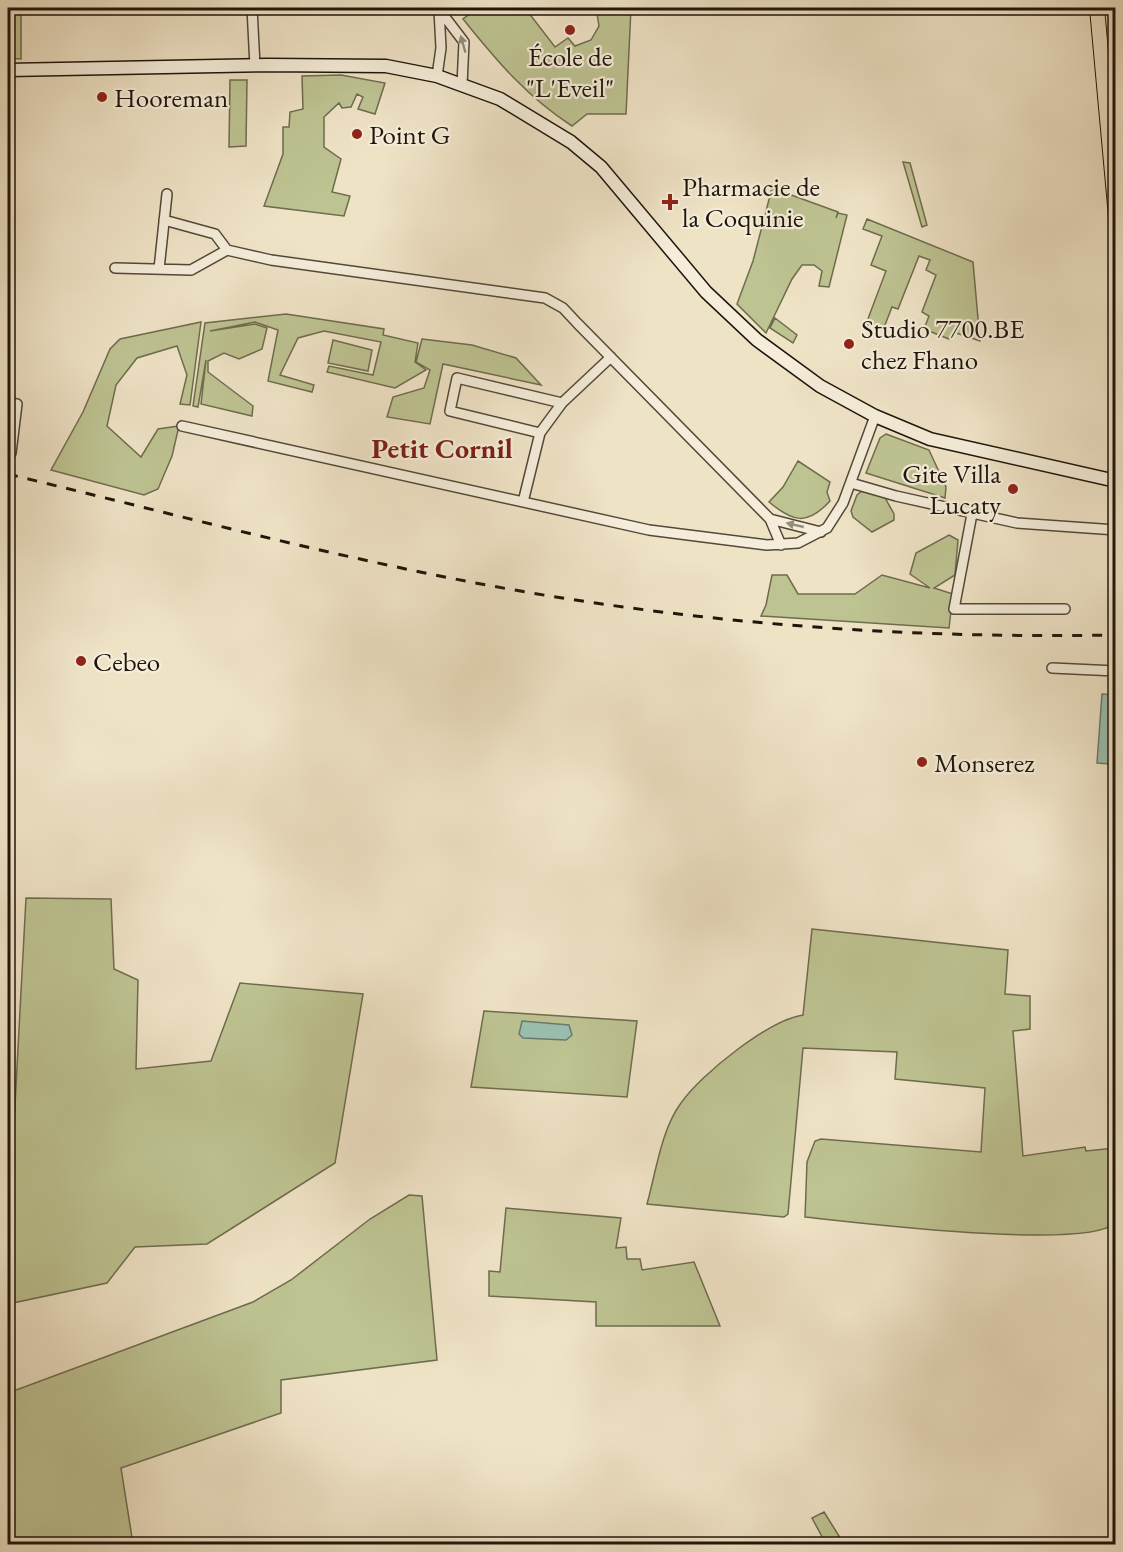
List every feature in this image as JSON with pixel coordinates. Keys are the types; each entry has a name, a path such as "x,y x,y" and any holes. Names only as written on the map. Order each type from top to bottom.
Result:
{"main road":[{"path":"1097,8 1116,217"},
{"path":"8,70 386,66 437,76 500,99 571,142 618,185 706,291 743,328 820,386 875,416 930,439 1114,480"},
{"path":"1116,907 1116,989"}],"street":[{"path":"252,8 255,66"},
{"path":"437,76 441,48 438,9"},
{"path":"438,9 464,42 462,85"},
{"path":"159,269 166,194"},
{"path":"164,220 215,234 227,250"},
{"path":"115,268 190,270 227,250 278,261 545,298 563,308 770,519 781,545"},
{"path":"523,502 540,433 562,403 611,357"},
{"path":"540,433 450,411 457,378 562,403"},
{"path":"8,403 17,404 11,453"},
{"path":"182,426 649,530 781,545 798,543 821,532 836,516 851,483 875,416"},
{"path":"851,483 1017,523 1116,530"},
{"path":"972,514 954,609 1065,609"},
{"path":"770,519 821,532"},
{"path":"1052,668 1116,671"}],"shaded area":[{"path":"8,8 21,8 21,59 8,58"},
{"path":"478,8 525,8 555,47 568,38 575,46 591,40 599,26 597,14 592,8 631,8 626,114 587,114 572,126 556,115 513,77 463,19"},
{"path":"631,8 680,8 680,10"},
{"path":"1108,8 1115,8 1115,64 1111,64"},
{"path":"341,75 385,83 375,114 358,109 363,97 357,94 351,107 342,108 339,103 324,117 324,147 341,159 332,192 350,196 344,216 264,206 283,154 283,127 289,127 290,112 303,109 302,76"},
{"path":"230,80 247,80 246,146 229,147"},
{"path":"903,162 910,163 927,225 922,227"},
{"path":"772,188 838,212 836,218 838,213 847,215 829,287 819,286 822,271 814,265 802,265 792,279 766,333 737,304 753,261"},
{"path":"867,219 973,262 980,341 953,332 949,339 924,329 929,316 922,312 936,275 926,270 930,260 919,256 898,309 892,307 883,330 866,324 886,271 871,265 882,236 863,229"},
{"path":"286,314 384,329 383,335 418,343 415,362 426,370 395,388 327,372 329,366 373,375 381,342 324,331 298,338 280,375 314,385 312,392 268,381 278,330 255,322 210,331 255,324 267,328 262,349 239,359 224,353 208,361 208,372 253,406 252,416 201,404 206,360 198,407 193,406 205,323"},
{"path":"775,318 797,335 793,343 770,328"},
{"path":"201,322 190,405 180,404 187,375 177,346 137,358 116,385 107,426 141,457 158,429 179,426 172,456 158,489 144,495 51,470 83,412 110,349 120,339"},
{"path":"422,339 472,345 516,358 541,385 443,364 430,424 387,417 393,397 424,388 430,370 416,362"},
{"path":"333,340 372,350 368,371 328,363"},
{"path":"886,434 929,450 946,487 945,498 866,473 880,438"},
{"path":"798,461 830,482 827,492 830,501 807,518 785,514 769,502 783,487"},
{"path":"862,491 884,496 894,514 894,520 872,532 853,517 851,511 857,495"},
{"path":"949,535 958,540 955,575 934,588 953,594 949,628 761,616 766,605 772,575 787,575 798,594 855,594 882,575 930,588 910,574 916,553"},
{"path":"1102,694 1115,695 1110,764 1097,763"},
{"path":"26,898 111,899 114,969 138,980 136,1069 211,1061 240,983 363,994 335,1163 207,1244 135,1247 107,1283 8,1304 8,1237"},
{"path":"812,929 1008,950 1005,994 1030,996 1030,1029 1013,1031 1023,1156 1085,1147 1086,1151 1115,1148 1115,1223 1095,1231 1061,1235 1017,1235 805,1217 807,1162 815,1141 821,1139 981,1152 985,1088 895,1079 897,1052 803,1048 788,1214 784,1217 647,1204 660,1152 674,1114 681,1103 719,1064 755,1037 789,1019 803,1015"},
{"path":"484,1011 637,1021 627,1097 471,1087"},
{"path":"522,1021 569,1025 572,1035 566,1040 523,1038 519,1034"},
{"path":"409,1195 422,1196 437,1360 281,1380 281,1413 121,1468 133,1544 8,1544 8,1393 253,1302 291,1280 370,1219"},
{"path":"506,1208 621,1218 616,1248 626,1247 627,1259 640,1259 642,1270 694,1262 720,1326 596,1326 596,1302 489,1296 489,1271 500,1272"},
{"path":"824,1512 844,1544 826,1544 812,1518"}],"railway":[{"path":"8,474 362,560 560,598 797,626 956,634 1116,635"}],"place":[{"name":"École de \"L'Eveil\"","path":"570,30"},
{"name":"Hooreman","path":"102,97"},
{"name":"Point G","path":"357,134"},
{"name":"Pharmacie de la Coquinie","path":"670,202"},
{"name":"Studio 7700.BE chez Fhano","path":"849,344"},
{"name":"Gite Villa Lucaty","path":"1013,489"},
{"name":"Cebeo","path":"81,661"},
{"name":"Monserez","path":"922,762"}],"district":[{"name":"Petit Cornil","path":"442,448"}]}
